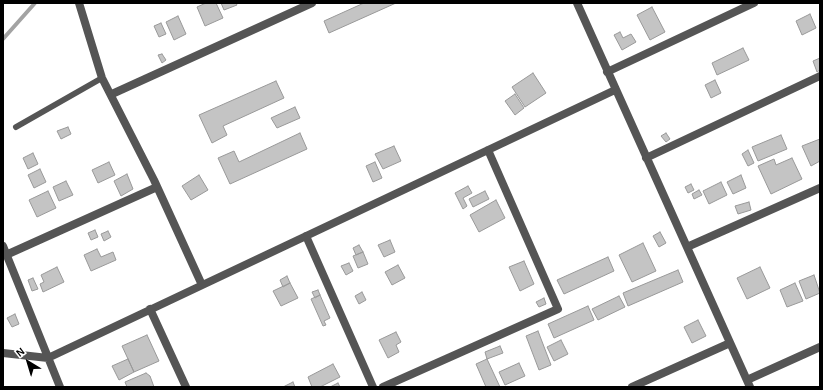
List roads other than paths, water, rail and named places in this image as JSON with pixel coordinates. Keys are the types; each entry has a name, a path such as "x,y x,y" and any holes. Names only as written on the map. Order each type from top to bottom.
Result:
{"street":[{"path":"79,3 102,78 112,94 158,187 202,285"},
{"path":"112,94 312,3"},
{"path":"577,3 748,384 820,348"},
{"path":"607,72 754,3"},
{"path":"646,158 820,76"},
{"path":"3,352 48,358 615,90"},
{"path":"383,387 397,384 558,308 488,150"},
{"path":"4,254 158,187"},
{"path":"686,247 820,188"},
{"path":"306,236 373,387"},
{"path":"3,246 4,254 60,387"},
{"path":"150,309 186,387"},
{"path":"632,387 730,343"}],"lane":[{"path":"16,127 102,78"}],"waterway":[{"path":"3,39 35,3"}]}
